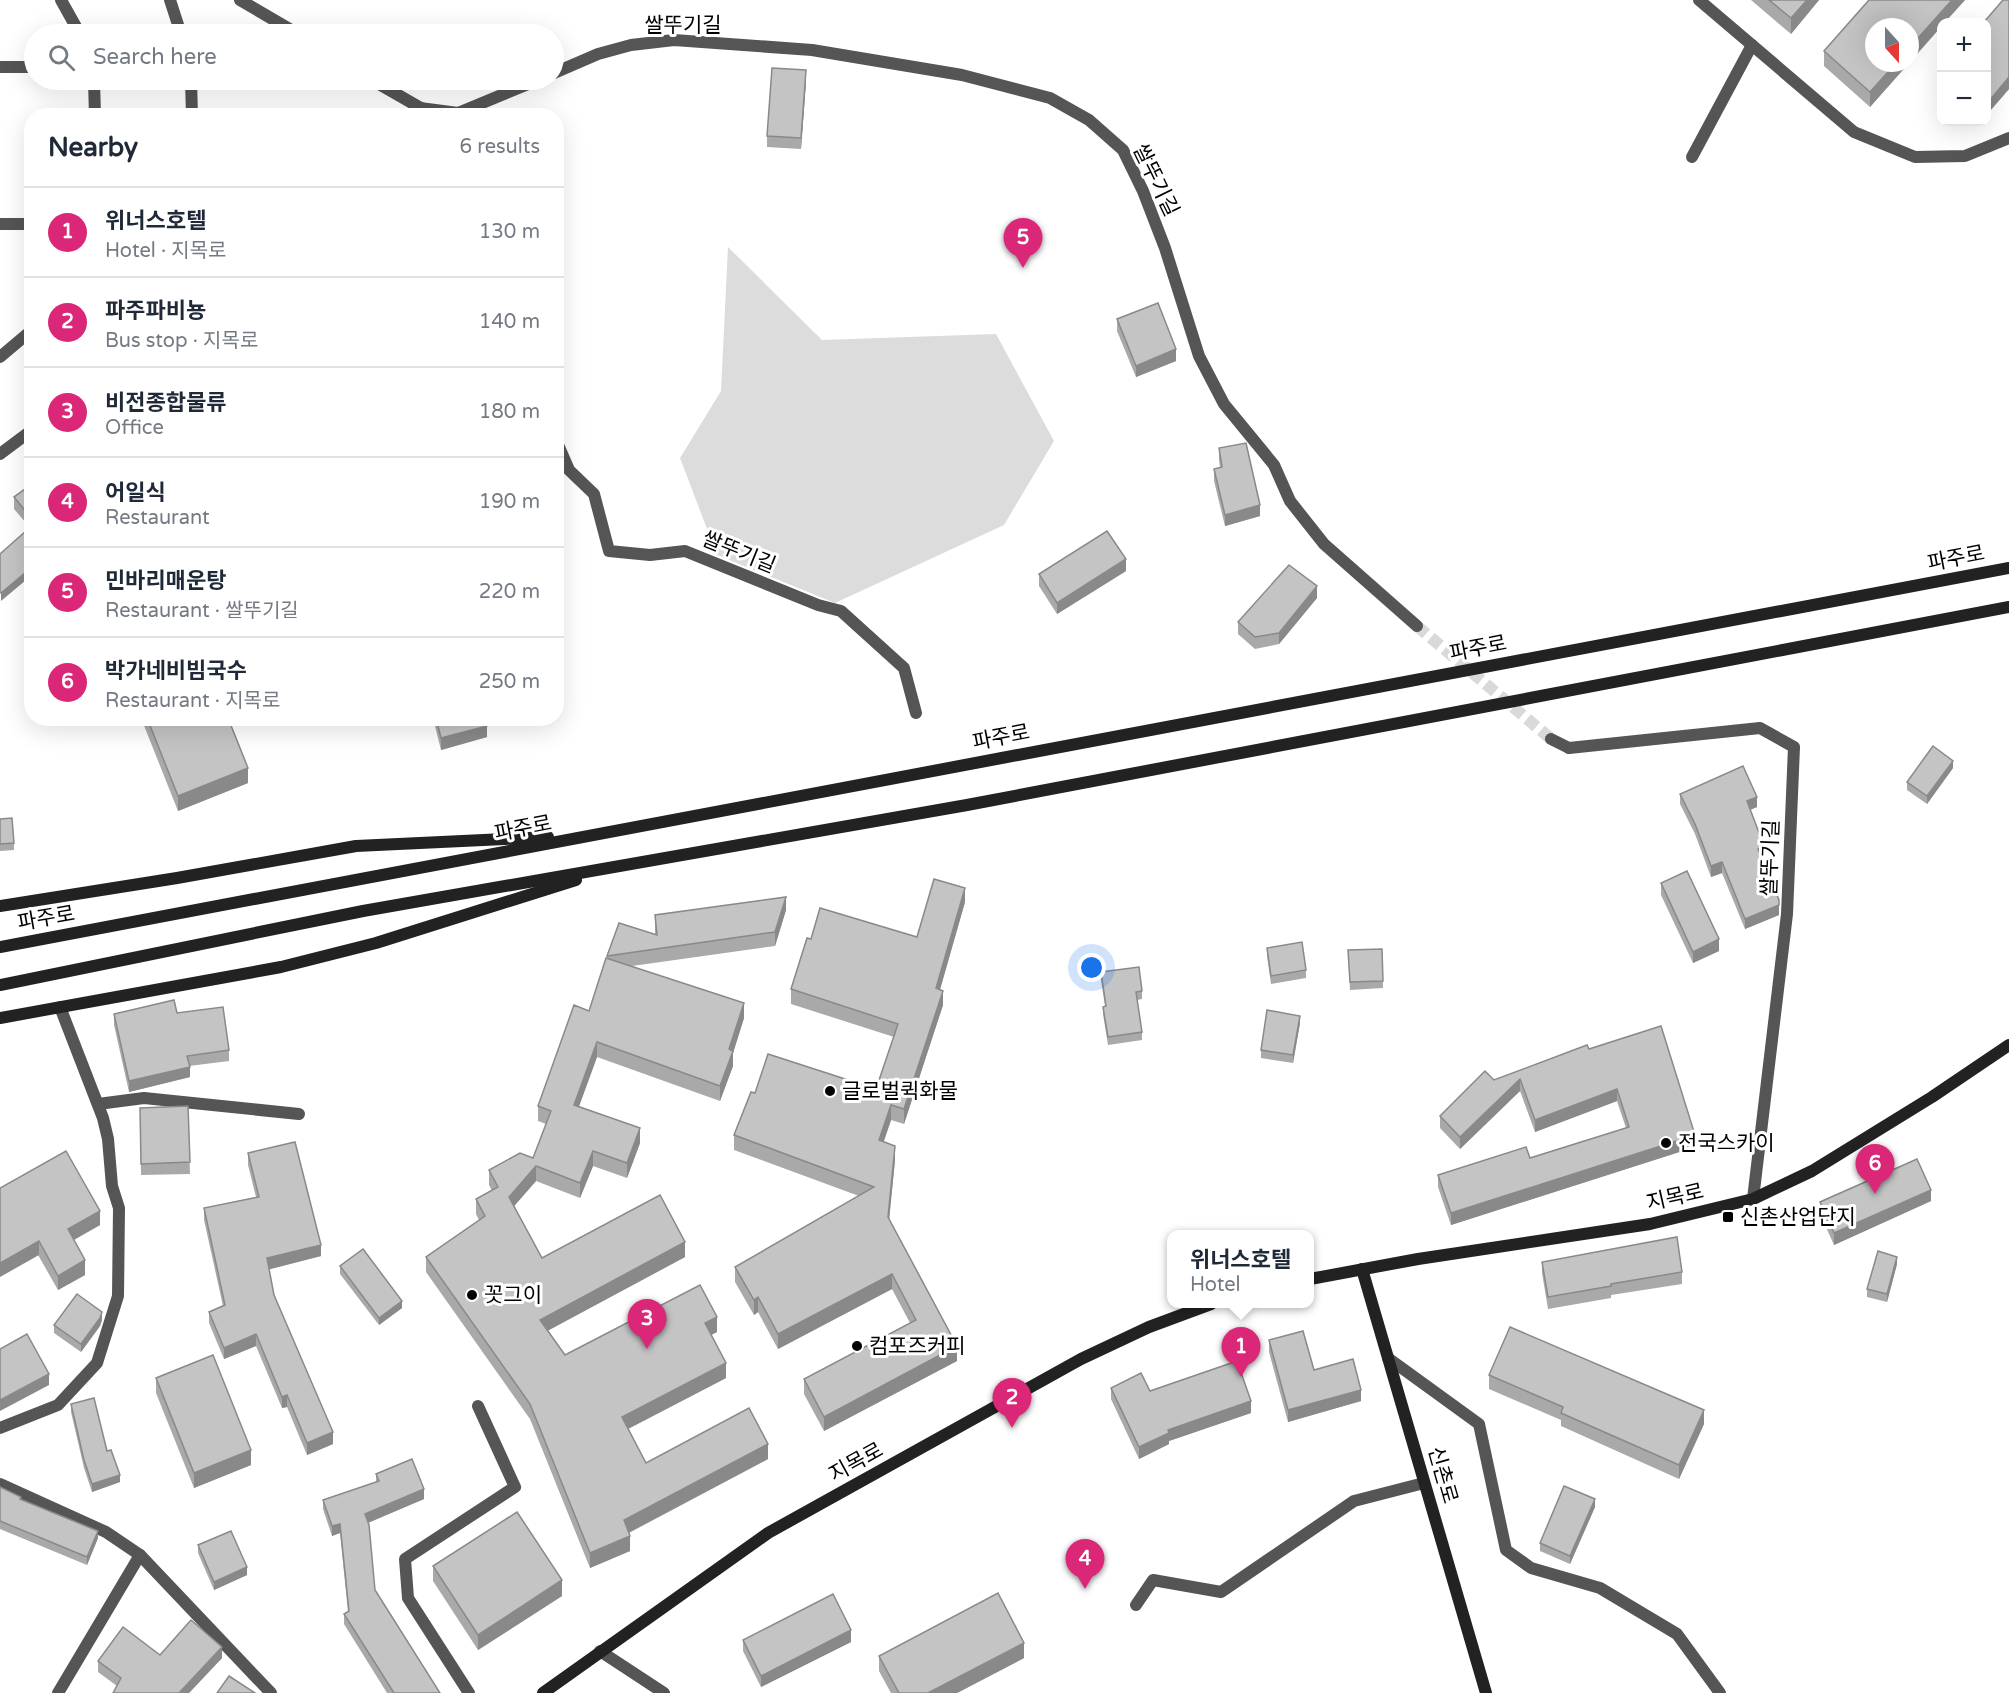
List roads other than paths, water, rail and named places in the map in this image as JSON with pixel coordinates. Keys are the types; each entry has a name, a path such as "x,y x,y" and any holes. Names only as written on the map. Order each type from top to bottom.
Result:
{"main road":[{"name":"파주로","path":"0,947 2009,568"},
{"path":"0,985 363,911 967,806 2009,607"},
{"path":"0,906 177,878 356,846 592,835"},
{"path":"0,1018 280,967 355,948 620,866"},
{"name":"지목로","path":"1314,1278 1650,1224 1753,1199 1812,1171 1932,1097 2009,1045"},
{"name":"신촌로","path":"1362,1269 1486,1693"},
{"name":"지목로","path":"543,1693 768,1533 1081,1359 1200,1308"}],"street":[{"path":"62,0 75,24"},
{"path":"170,0 178,24"},
{"path":"240,0 281,24"},
{"path":"1699,0 1854,132 1914,157 1965,156 2009,138"},
{"name":"쌀뚜기길","path":"564,69 598,54 631,45 674,40 812,50 962,75 1050,98 1089,120 1123,150 1128,160 1165,248 1199,356 1224,404 1274,465 1290,501 1324,544 1417,626"},
{"path":"1692,157 1752,45"},
{"path":"0,67 24,67"},
{"path":"94,90 94,108"},
{"path":"191,90 192,108"},
{"path":"389,90 420,108"},
{"path":"470,108 514,90"},
{"path":"0,224 24,224"},
{"path":"0,357 24,337"},
{"path":"0,454 24,436"},
{"name":"쌀뚜기길","path":"564,458 569,470 594,494 609,551 650,555 685,551 818,605 841,611 904,669 916,713"},
{"name":"쌀뚜기길","path":"1551,739 1569,748 1760,728 1794,747 1787,914 1753,1199"},
{"path":"0,1428 58,1405 97,1364 118,1296 119,1208 112,1186 108,1139 98,1104 60,1007"},
{"path":"98,1104 144,1098 298,1114"},
{"path":"1388,1359 1479,1424 1506,1550 1531,1568 1600,1588 1677,1634 1720,1693"},
{"path":"469,1693 408,1598 405,1559 515,1487 478,1406"},
{"path":"1136,1605 1153,1580 1221,1592 1354,1501 1425,1483"},
{"path":"0,1484 106,1532 140,1556 271,1693"},
{"path":"58,1693 140,1556"},
{"path":"600,1651 664,1693"}],"tunnel":[{"path":"1417,626 1551,739"}],"place":[{"name":"민바리매운탕","path":"1023,268"},
{"name":"글로벌퀵화물","path":"830,1091"},
{"name":"전국스카이","path":"1666,1143"},
{"name":"박가네비빔국수","path":"1875,1194"},
{"name":"신촌산업단지","path":"1728,1217"},
{"name":"꼿그이","path":"472,1295"},
{"name":"컴포즈커피","path":"857,1346"},
{"name":"비전종합물류","path":"647,1349"},
{"name":"위너스호텔","path":"1241,1377"},
{"name":"파주파비뇽","path":"1012,1428"},
{"name":"어일식","path":"1085,1589"}]}
